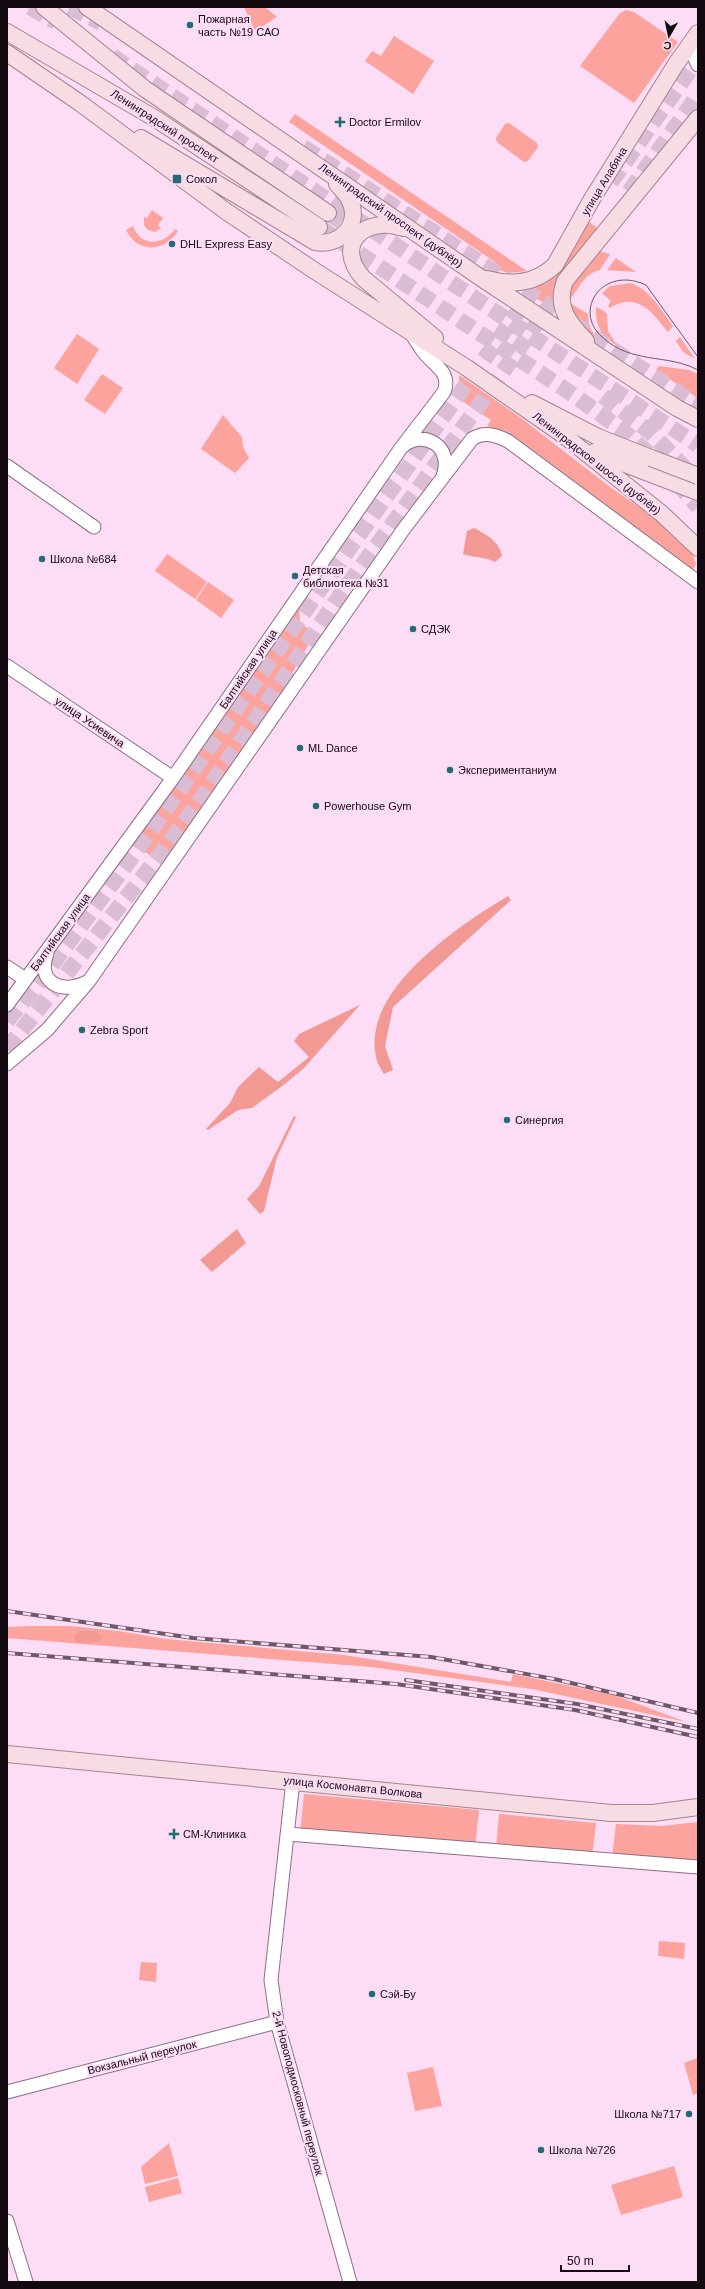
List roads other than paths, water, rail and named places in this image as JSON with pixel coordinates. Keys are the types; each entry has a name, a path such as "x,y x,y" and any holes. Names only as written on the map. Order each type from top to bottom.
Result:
{"main road":[{"name":"Ленинградский проспект","path":"44,7 145,90 328,213"},
{"name":"Ленинградский проспект (дублёр)","path":"87,7 314,162 422,238 600,358 698,419"},
{"name":"Ленинградский проспект","path":"7,32 156,119 319,227"},
{"name":"улица Алабяна","path":"482,278 502,282 523,282 540,278 555,264 589,204 676,64 697,34"},
{"path":"7,53 80,103 227,212 491,383 598,437 698,476"},
{"path":"80,103 203,174 307,239 324,244 332,243 347,232 352,217 352,209 350,200 344,192 314,162"},
{"path":"600,358 565,316 561,296 565,281 698,118"},
{"path":"422,238 394,225 374,224 359,233 354,240 352,248 353,260 357,271 363,278 416,321 467,368"},
{"name":"Ленинградское шоссе (дублёр)","path":"491,383 566,437 661,513 698,548"},
{"path":"566,437 613,461 698,492"},
{"name":"улица Космонавта Волкова","path":"7,1754 611,1813 653,1813 698,1807"}],"street":[{"path":"697,34 692,52 698,65"},
{"name":"Балтийская улица","path":"7,1005 173,778 401,448 444,392 447,382 444,373 426,355 410,331"},
{"path":"7,1064 47,1030 88,981 403,530 472,440 482,434 500,437 638,535 698,582"},
{"path":"401,448 414,441 430,442 438,445 443,451 446,463 441,479"},
{"path":"7,466 94,527"},
{"name":"улица Усиевича","path":"7,666 173,778"},
{"path":"49,947 44,966 50,981 59,987 68,988 77,987 88,981"},
{"path":"7,967 25,979"},
{"name":"2-й Новоподмосковный переулок","path":"293,1781 271,1980 277,2022 350,2282"},
{"path":"288,1834 698,1867"},
{"name":"Вокзальный переулок","path":"7,2092 104,2065 248,2031 277,2022"},
{"path":"7,2222 26,2282"}],"tunnel":[{"path":"30,7 56,22"},
{"path":"70,7 101,23"},
{"path":"112,56 548,347 698,445"},
{"path":"611,182 698,59"},
{"path":"629,192 698,95"},
{"path":"303,147 515,285"},
{"path":"328,213 361,234"},
{"path":"319,227 575,396 622,430 655,459"},
{"path":"7,1021 37,985 135,853 321,588 550,267"},
{"path":"7,1049 152,865 202,798 334,604 480,404 566,282"},
{"path":"573,323 698,406"},
{"path":"603,396 650,432 693,476"},
{"path":"676,482 698,507"}],"tram line":[{"path":"698,357 646,285 631,280 617,281 605,286 597,293 591,303 590,315 594,326 602,337 614,346 626,352 674,362 698,370"}],"railway":[{"path":"7,1611 193,1638 431,1657 554,1679 698,1713"},
{"path":"7,1653 396,1684 575,1710 698,1737"},
{"path":"406,1680 577,1704 698,1729"}],"place":[{"name":"Пожарная часть №19 САО","path":"190,25"},
{"name":"Doctor Ermilov","path":"340,122"},
{"name":"Сокол","path":"177,179"},
{"name":"DHL Express Easy","path":"172,244"},
{"name":"Школа №684","path":"42,559"},
{"name":"Детская библиотека №31","path":"295,576"},
{"name":"СДЭК","path":"413,629"},
{"name":"ML Dance","path":"300,748"},
{"name":"Экспериментаниум","path":"450,770"},
{"name":"Powerhouse Gym","path":"316,806"},
{"name":"Zebra Sport","path":"82,1030"},
{"name":"Синергия","path":"507,1120"},
{"name":"СМ-Клиника","path":"174,1834"},
{"name":"Сэй-Бу","path":"372,1994"},
{"name":"Школа №717","path":"689,2114"},
{"name":"Школа №726","path":"541,2150"}]}
